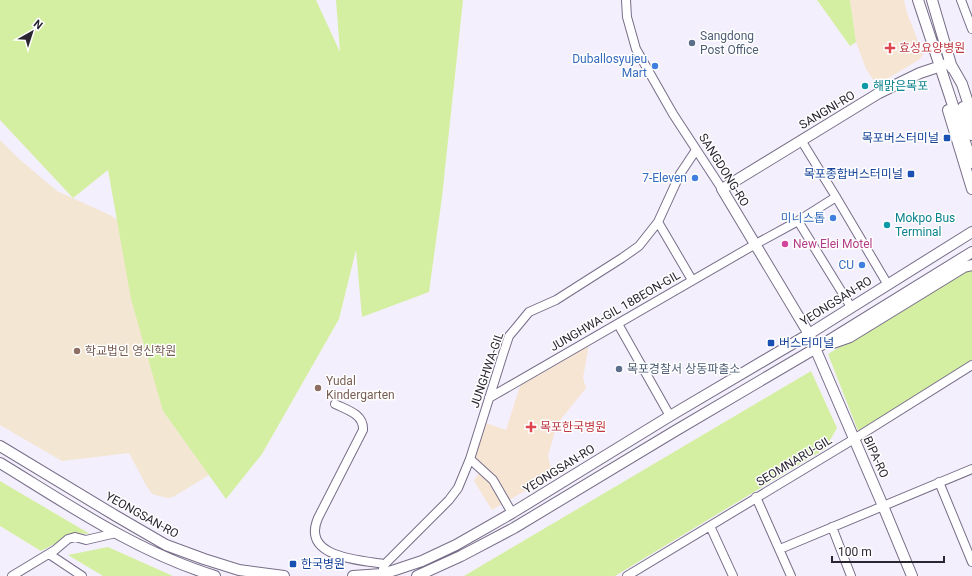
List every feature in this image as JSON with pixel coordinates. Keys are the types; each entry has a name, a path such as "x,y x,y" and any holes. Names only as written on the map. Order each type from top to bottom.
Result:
{"street":[{"name":"SANGDONG-RO","path":"626,0 627,17 636,49 655,84 722,189 816,348"},
{"path":"918,0 972,163"},
{"path":"932,0 972,135"},
{"path":"961,0 972,27"},
{"path":"950,63 962,84 972,114"},
{"name":"SANGNI-RO","path":"722,189 879,93 914,76 950,63"},
{"path":"940,66 944,98 972,189"},
{"path":"801,140 888,284"},
{"name":"JUNGHWA-GIL","path":"383,571 449,500 460,483 470,459 509,336 530,312 556,300 639,246 658,222 680,174 696,150"},
{"name":"JUNGHWA-GIL 18BEON-GIL","path":"489,398 692,280 798,221 836,197"},
{"path":"798,221 851,307"},
{"path":"658,222 692,280"},
{"name":"YEONGSAN-RO","path":"353,576 383,571 422,560 456,545 512,514 670,416 809,334 972,232"},
{"path":"416,576 461,556 514,528 816,348 972,252"},
{"path":"816,348 850,336 964,267 972,265"},
{"path":"618,324 670,416"},
{"name":"BIPA-RO","path":"816,348 912,576"},
{"name":"SEOMNARU-GIL","path":"627,576 854,439 972,365"},
{"path":"335,404 360,417 363,423 363,430 318,518 314,534 318,544 336,555 383,571"},
{"name":"YEONGSAN-RO","path":"0,446 166,545 239,570 284,576"},
{"path":"470,459 493,480 512,514"},
{"path":"0,463 116,533 162,555 215,576"},
{"path":"780,549 972,469"},
{"path":"939,482 972,562"},
{"path":"756,497 791,576"},
{"path":"710,526 733,576"},
{"path":"832,527 851,576"},
{"path":"12,576 49,554 62,543 75,537 86,540 116,533"},
{"path":"49,554 82,576"}],"shaded area":[{"name":"효성요양병원","path":"850,0 904,0 907,13 923,54 920,59 877,85 866,69 856,42"},
{"name":"학교법인 영신학원","path":"0,140 18,158 57,191 110,215 128,227 163,411 209,475 173,497 167,498 152,494 129,453 62,461 0,425"},
{"name":"목포한국병원","path":"589,344 583,378 586,388 557,424 548,456 552,475 492,510 474,481 480,471 471,465 486,423 506,430 521,383"}],"green space":[{"path":"0,0 316,0 340,52 336,0 463,0 442,197 429,292 362,317 356,250 339,319 262,454 226,499 163,411 131,299 108,170 73,198 0,120"},
{"path":"817,0 850,0 856,42 850,46"},
{"path":"972,270 972,360 858,431 828,354 965,272"},
{"path":"811,371 837,428 825,449 615,576 464,576"},
{"path":"0,481 90,534 75,533 41,551 0,526"},
{"path":"108,547 173,576 103,576 68,555"}],"place":[{"name":"Sangdong Post Office","path":"692,43"},
{"name":"효성요양병원","path":"890,48"},
{"name":"Duballosyujeu Mart","path":"655,66"},
{"name":"해맑은목포","path":"865,86"},
{"name":"목포버스터미널","path":"947,138"},
{"name":"목포종합버스터미널","path":"911,174"},
{"name":"7-Eleven","path":"695,178"},
{"name":"미니스톱","path":"833,218"},
{"name":"Mokpo Bus Terminal","path":"887,225"},
{"name":"New Elei Motel","path":"785,244"},
{"name":"CU","path":"862,265"},
{"name":"버스터미널","path":"771,343"},
{"name":"학교법인 영신학원","path":"77,351"},
{"name":"목포경찰서 상동파출소","path":"619,369"},
{"name":"Yudal Kindergarten","path":"318,388"},
{"name":"목포한국병원","path":"531,427"},
{"name":"한국병원","path":"293,564"}]}
